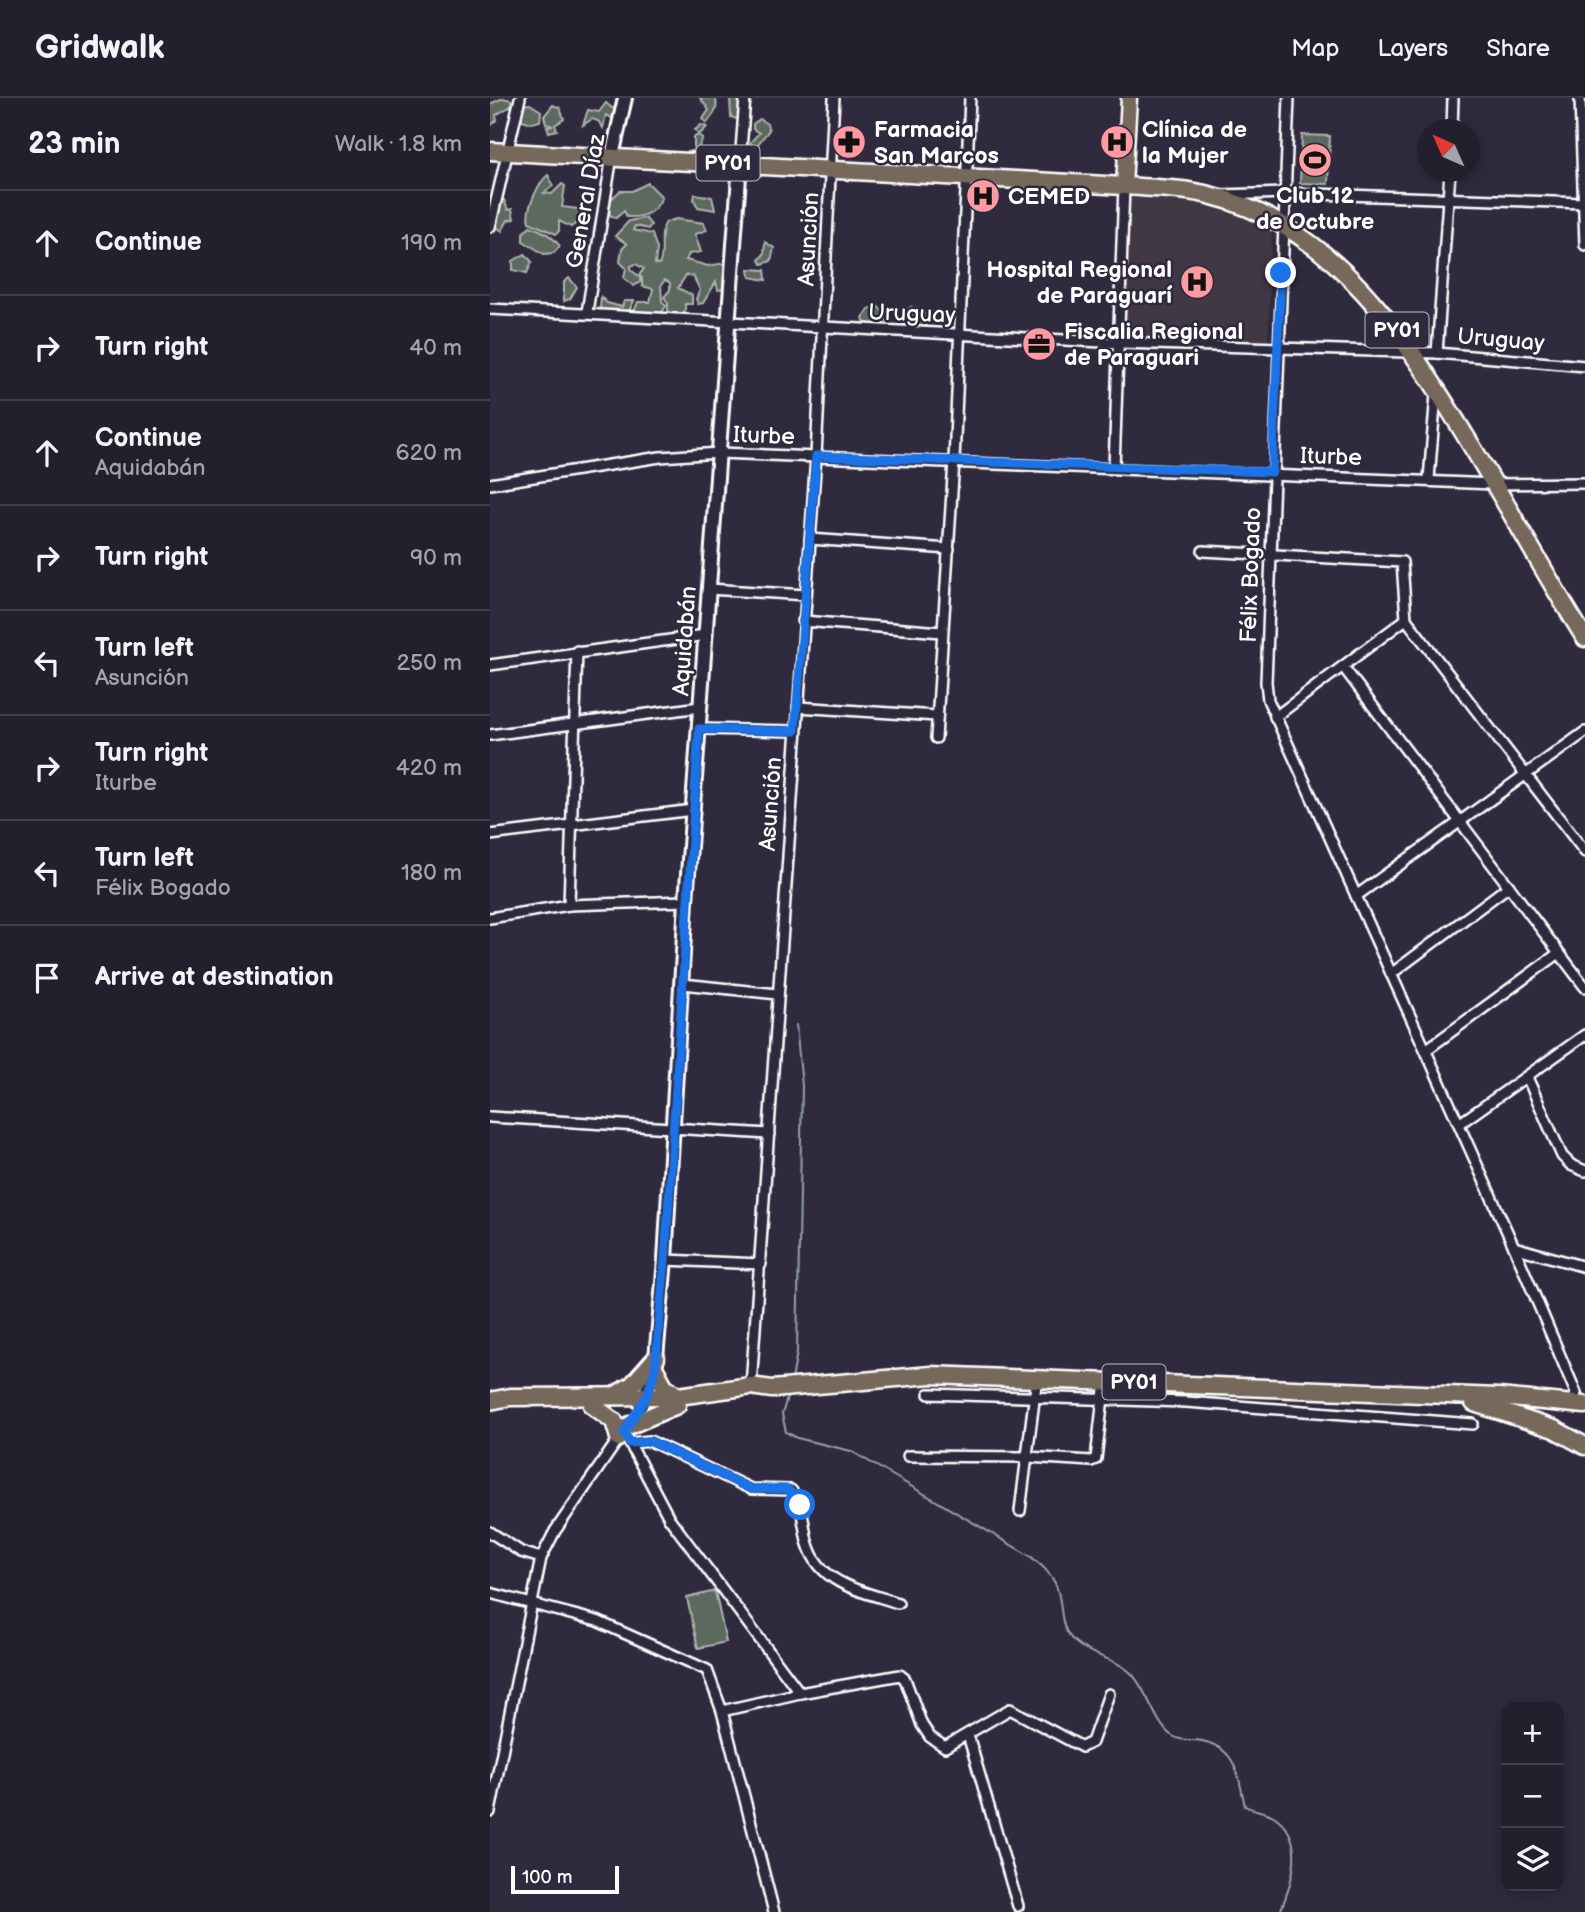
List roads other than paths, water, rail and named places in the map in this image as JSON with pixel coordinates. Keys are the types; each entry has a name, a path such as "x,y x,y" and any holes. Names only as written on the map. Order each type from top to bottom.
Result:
{"highway":[{"name":"PY01","path":"490,150 1124,186 1208,195 1255,212 1328,257 1353,279 1395,327 1437,388 1585,638"},
{"name":"PY01","path":"1536,556 1547,566 1585,624"},
{"path":"592,1405 614,1421 625,1435 678,1401 664,1386 655,1364 614,1397"},
{"name":"PY01","path":"491,1401 508,1405 592,1405 678,1401 749,1397 772,1389 810,1385 955,1376 1105,1380 1579,1404"},
{"name":"PY01","path":"678,1401 751,1386 772,1389"},
{"name":"PY01","path":"491,1401 510,1397 614,1397 644,1401"},
{"name":"PY01","path":"1458,1398 1554,1429 1585,1446"}],"main road":[{"path":"1124,186 1129,98"}],"street":[{"path":"490,227 520,98"},
{"name":"General Díaz","path":"587,312 612,156 625,98"},
{"name":"Aquidabán","path":"644,1401 655,1364 665,1260 686,901 745,98"},
{"name":"Asunción","path":"751,1386 816,456 834,98"},
{"path":"936,737 961,334 971,98"},
{"name":"Félix Bogado","path":"1289,98 1272,472 1266,682 1275,717 1460,1124 1579,1404"},
{"path":"1452,119 1453,98"},
{"path":"1580,98 1585,245"},
{"path":"1437,353 1450,182"},
{"path":"1114,468 1121,343 1124,186"},
{"path":"1208,195 1286,193 1585,203"},
{"name":"Uruguay","path":"490,309 587,312 823,329 1121,343 1437,353 1585,366"},
{"path":"1429,479 1437,388"},
{"name":"Iturbe","path":"490,484 660,457 719,453 1272,472 1494,484 1585,483"},
{"path":"810,539 949,549"},
{"path":"1203,551 1402,562 1406,619 1527,773 1585,852"},
{"path":"709,589 806,595"},
{"path":"1275,717 1406,619"},
{"path":"803,621 942,632"},
{"path":"490,665 706,635"},
{"path":"569,905 577,651"},
{"path":"1344,668 1585,987"},
{"path":"490,735 700,707"},
{"path":"798,707 937,716"},
{"path":"699,729 795,731"},
{"path":"1356,896 1585,732"},
{"path":"490,835 693,810"},
{"path":"1391,974 1509,887"},
{"path":"490,918 569,905 686,901"},
{"path":"1426,1050 1559,953"},
{"path":"683,984 777,994"},
{"path":"1460,1124 1585,1035"},
{"path":"1527,1077 1562,1156 1571,1165 1585,1171"},
{"path":"490,1117 769,1134"},
{"path":"1514,1247 1585,1268"},
{"path":"665,1260 761,1264"},
{"path":"955,1376 955,1395"},
{"path":"1020,1511 1037,1377"},
{"path":"908,1456 1028,1457 1091,1461 1096,1459 1105,1380"},
{"path":"929,1394 1103,1398 1394,1416 1474,1424"},
{"path":"490,1812 541,1558 555,1531 625,1435 644,1401"},
{"path":"625,1435 650,1441 751,1489 791,1490 800,1505 811,1552 824,1572 839,1584 898,1603"},
{"path":"625,1435 669,1518 800,1692"},
{"path":"490,1532 521,1552 541,1558"},
{"path":"490,1593 597,1621 699,1664 707,1670 722,1711 774,1912"},
{"path":"722,1711 800,1692 900,1675 905,1679 930,1738 945,1746 1010,1709 1087,1746 1092,1742 1109,1694"},
{"path":"968,1735 1018,1906"}],"waterway":[{"path":"792,1380 797,1352 802,1086 796,1025"},
{"path":"788,1395 782,1414 786,1432 797,1438 851,1451 1030,1556 1047,1571 1055,1583 1063,1622 1069,1636 1081,1647 1131,1673 1171,1735 1214,1745 1230,1757 1238,1774 1245,1806 1275,1817 1285,1826 1291,1837 1294,1862 1289,1888 1280,1912"}],"place":[{"name":"Farmacia San Marcos","path":"849,142"},
{"name":"Clínica de la Mujer","path":"1117,142"},
{"name":"Club 12 de Octubre","path":"1315,160"},
{"name":"CEMED","path":"983,196"},
{"name":"Hospital Regional de Paraguarí","path":"1197,282"},
{"name":"Fiscalia Regional de Paraguari","path":"1039,344"}]}
